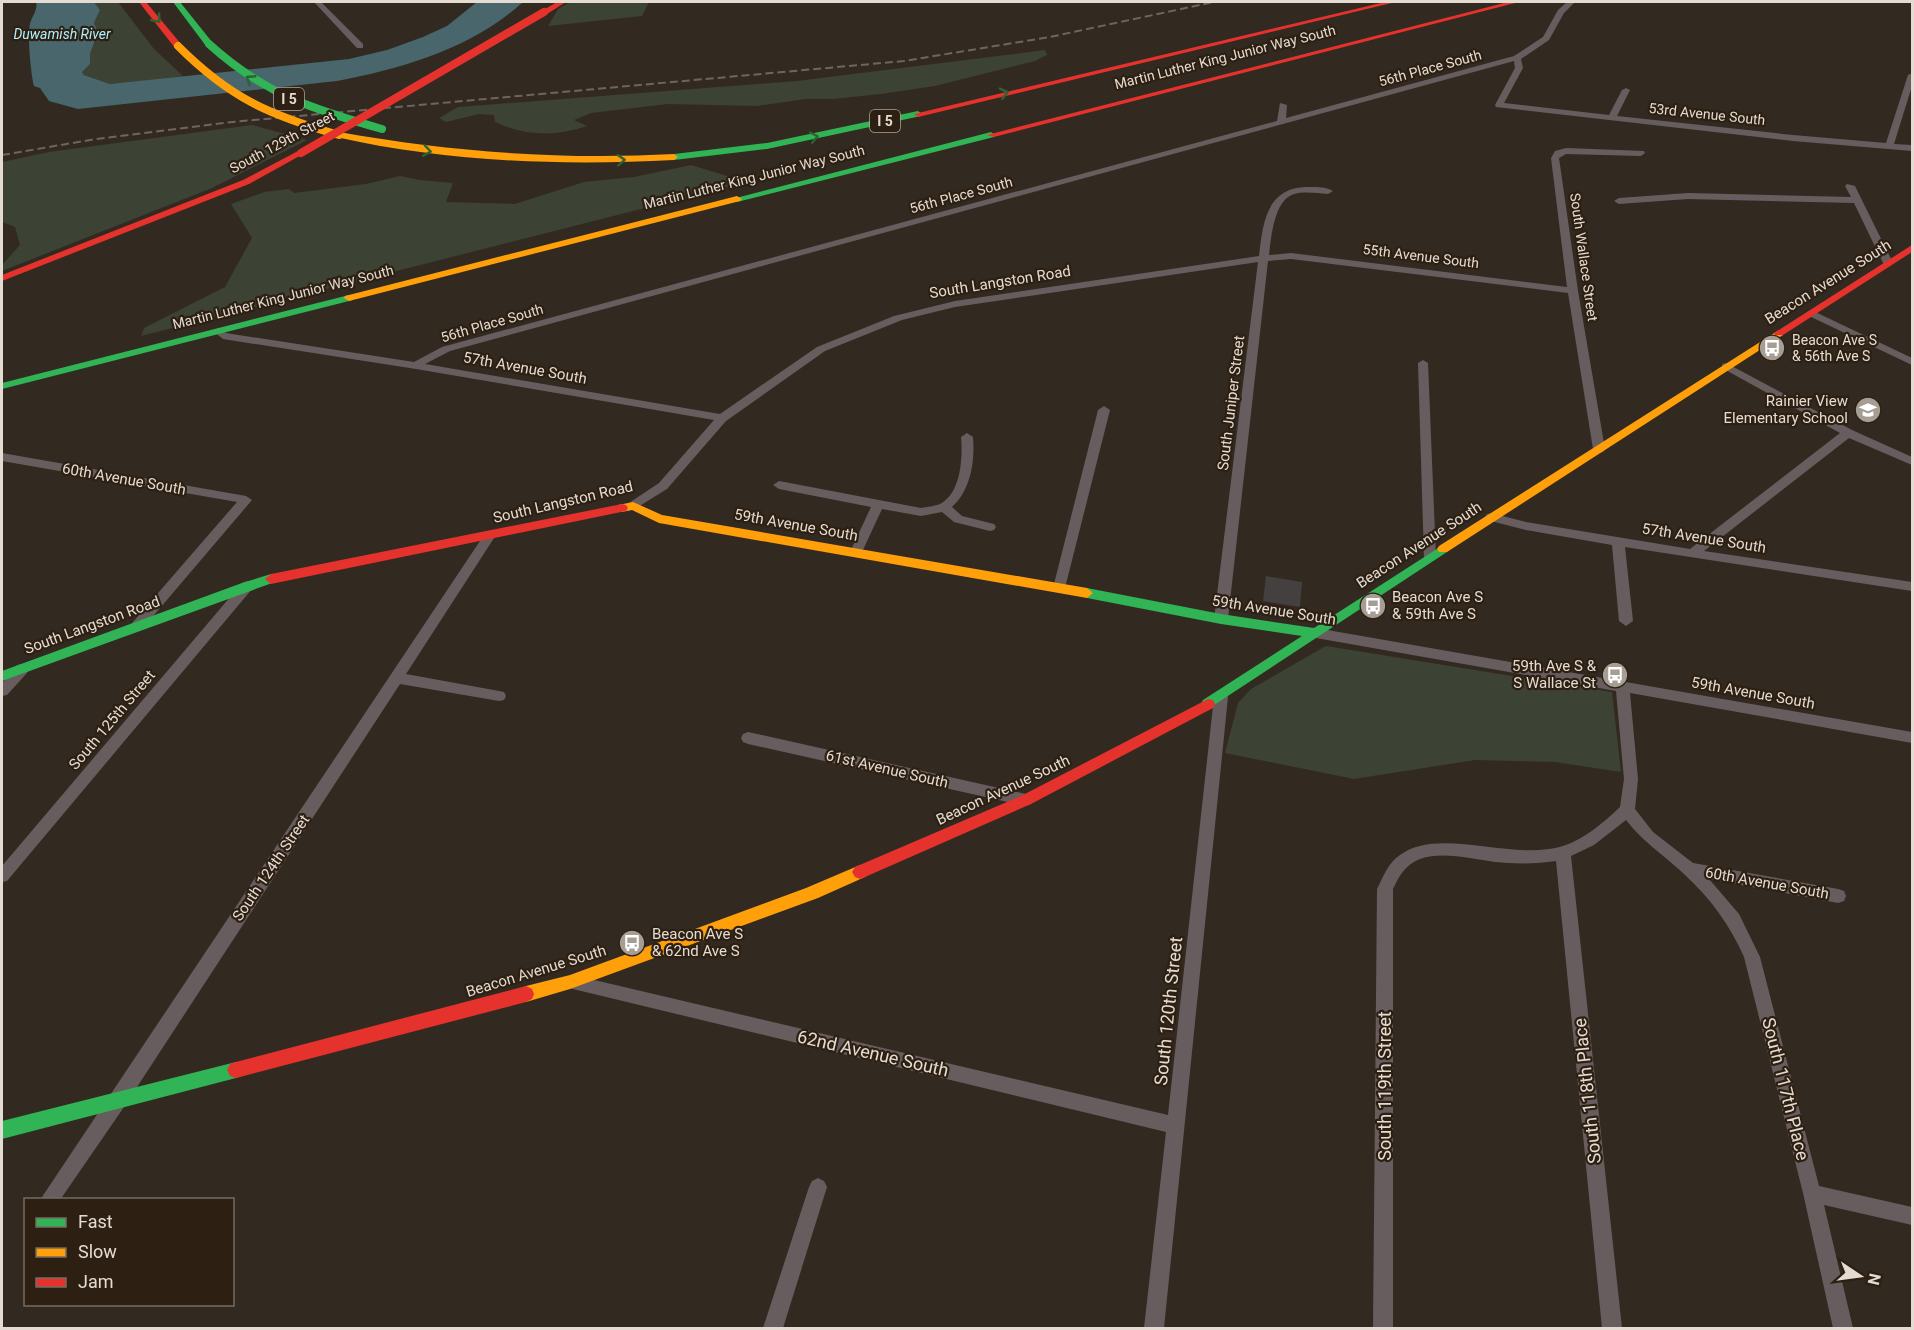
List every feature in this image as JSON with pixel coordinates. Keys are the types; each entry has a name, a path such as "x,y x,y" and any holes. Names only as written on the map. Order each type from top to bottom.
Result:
{"main road":[{"name":"I 5","path":"142,2 178,46 215,81 244,100 302,125 339,135 431,152 530,160 602,161 729,152 862,127 1392,2"},
{"name":"I 5","path":"176,2 209,44 237,70 281,96 323,112 382,129 446,139 504,145 570,147 640,145"},
{"name":"South 129th Street","path":"2,278 246,182 301,153 562,2"},
{"name":"Martin Luther King Junior Way South","path":"2,376 1495,2"},
{"name":"Martin Luther King Junior Way South","path":"2,386 1515,2"},
{"name":"I 5","path":"778,129 888,106"},
{"path":"674,142 736,135"},
{"name":"Beacon Avenue South","path":"2,1130 570,982 812,893 1026,800 1221,697 1491,517 1888,263 1911,252"},
{"name":"59th Avenue South","path":"633,506 659,519 1059,588 1221,619 1316,633"},
{"name":"South Langston Road","path":"2,676 247,586 294,573 633,506"}],"street":[{"path":"317,2 360,46"},
{"path":"1517,58 1546,38 1561,12 1571,2"},
{"name":"53rd Avenue South","path":"1517,58 1519,68 1499,105 1793,138 1912,148"},
{"name":"56th Place South","path":"416,366 430,356 446,350 1517,58"},
{"path":"1889,146 1912,75"},
{"path":"1612,117 1626,90"},
{"path":"1281,122 1283,105"},
{"name":"South Wallace Street","path":"1599,449 1573,291 1556,154 1566,150 1641,153"},
{"path":"1850,186 1888,263"},
{"name":"South Juniper Street","path":"1221,619 1268,228 1279,198 1284,194 1308,190 1328,191"},
{"path":"1619,201 1688,196 1857,200"},
{"name":"55th Avenue South","path":"1264,258 1300,256 1573,291"},
{"name":"South Langston Road","path":"633,506 663,486 722,418 821,349 898,318 955,304 1264,258"},
{"path":"1811,313 1912,362"},
{"name":"57th Avenue South","path":"218,331 224,336 722,418"},
{"path":"1423,363 1430,558"},
{"path":"1726,366 1848,433 1912,461"},
{"path":"1059,588 1104,410"},
{"path":"1693,553 1848,433"},
{"path":"779,485 921,512 944,507 957,497 970,453 968,437"},
{"name":"60th Avenue South","path":"2,457 246,500 138,625"},
{"path":"856,552 878,504"},
{"path":"944,507 958,519 990,527"},
{"name":"57th Avenue South","path":"1491,517 1526,526 1618,542 1912,587"},
{"name":"South 124th Street","path":"50,1198 118,1101 490,535"},
{"path":"1618,542 1626,621"},
{"name":"South 125th Street","path":"2,876 247,586"},
{"name":"59th Avenue South","path":"1316,633 1912,737"},
{"path":"2,691 22,669"},
{"path":"397,678 499,696"},
{"path":"1563,853 1606,829 1628,810 1631,779 1622,686"},
{"name":"South 120th Street","path":"1154,1329 1221,697"},
{"name":"61st Avenue South","path":"748,738 1026,800"},
{"name":"60th Avenue South","path":"1628,810 1648,836 1689,869 1838,896"},
{"name":"South 119th Street","path":"1383,1329 1384,889 1390,874 1398,864 1412,855 1431,849 1457,849 1517,858 1563,853"},
{"name":"South 118th Place","path":"1563,853 1612,1329"},
{"name":"South 117th Place","path":"1689,869 1721,902 1741,930 1752,957 1812,1193 1843,1329"},
{"name":"62nd Avenue South","path":"570,982 1175,1125"},
{"path":"773,1329 818,1187"},
{"path":"1812,1193 1912,1216"}],"green space":[{"path":"94,2 118,2 154,49 183,76 110,84 84,75 82,71 90,64 90,54 98,32 94,23 100,10"},
{"path":"570,2 649,2 642,16 548,26 558,9"},
{"path":"1045,50 1047,55 1035,61 935,86 881,94 806,99 756,106 668,104 591,113 574,120 587,126 563,132 540,133 518,130 495,122 494,115 479,114 446,122 439,118 458,107 797,81"},
{"path":"252,125 307,140 212,188 2,271 2,265 20,245 15,227 2,222 2,162 49,152"},
{"path":"691,165 747,182 141,336 144,328 225,287 252,238 231,204 264,192 289,189 294,193 366,184 400,176 453,183 446,202 515,204 584,182 634,177"},
{"path":"1326,646 1612,692 1621,772 1555,762 1475,760 1354,779 1225,753 1238,703 1251,689"}],"water":[{"name":"Duwamish River","path":"36,2 94,2 100,10 94,23 98,32 90,54 90,64 82,72 84,75 110,84 349,59 387,50 423,37 447,26 477,2 523,2 482,32 459,44 387,70 337,81 78,109 49,101 40,88 34,86 29,37"}],"building":[{"path":"1266,576 1302,582 1300,607 1263,601"}],"railway":[{"path":"2,155 96,139 232,122 904,61 1050,37 1214,2"}],"traffic: fast":[{"path":"176,2 209,44"},
{"path":"209,44 249,77 289,99 310,108 382,129"},
{"path":"674,157 767,146 918,114"},
{"path":"737,199 991,135"},
{"path":"2,386 349,298"},
{"path":"1208,704 1443,549"},
{"path":"2,676 271,579"},
{"path":"1087,593 1221,619 1316,633"},
{"path":"2,1130 236,1070"}],"traffic: slow":[{"path":"178,46 210,77 244,100 290,120 339,135"},
{"path":"339,135 423,148 506,157 589,160 674,157"},
{"path":"349,298 737,199"},
{"path":"1443,549 1779,333"},
{"path":"622,508 633,506 659,519 1087,593"},
{"path":"526,994 570,982 812,893 860,872"}],"traffic: jam":[{"path":"142,2 178,46"},
{"path":"544,12 562,2"},
{"path":"918,114 1392,2"},
{"path":"991,135 1515,2"},
{"path":"301,153 544,12"},
{"path":"2,278 246,182 301,153"},
{"path":"1779,333 1912,248"},
{"path":"271,579 622,508"},
{"path":"860,872 1026,800 1208,704"},
{"path":"236,1070 526,994"}],"place":[{"name":"Beacon Ave S & 56th Ave S","path":"1772,348"},
{"name":"Rainier View Elementary School","path":"1868,410"},
{"name":"Beacon Ave S & 59th Ave S","path":"1373,606"},
{"name":"59th Ave S & S Wallace St","path":"1615,675"},
{"name":"Beacon Ave S & 62nd Ave S","path":"632,943"}]}
